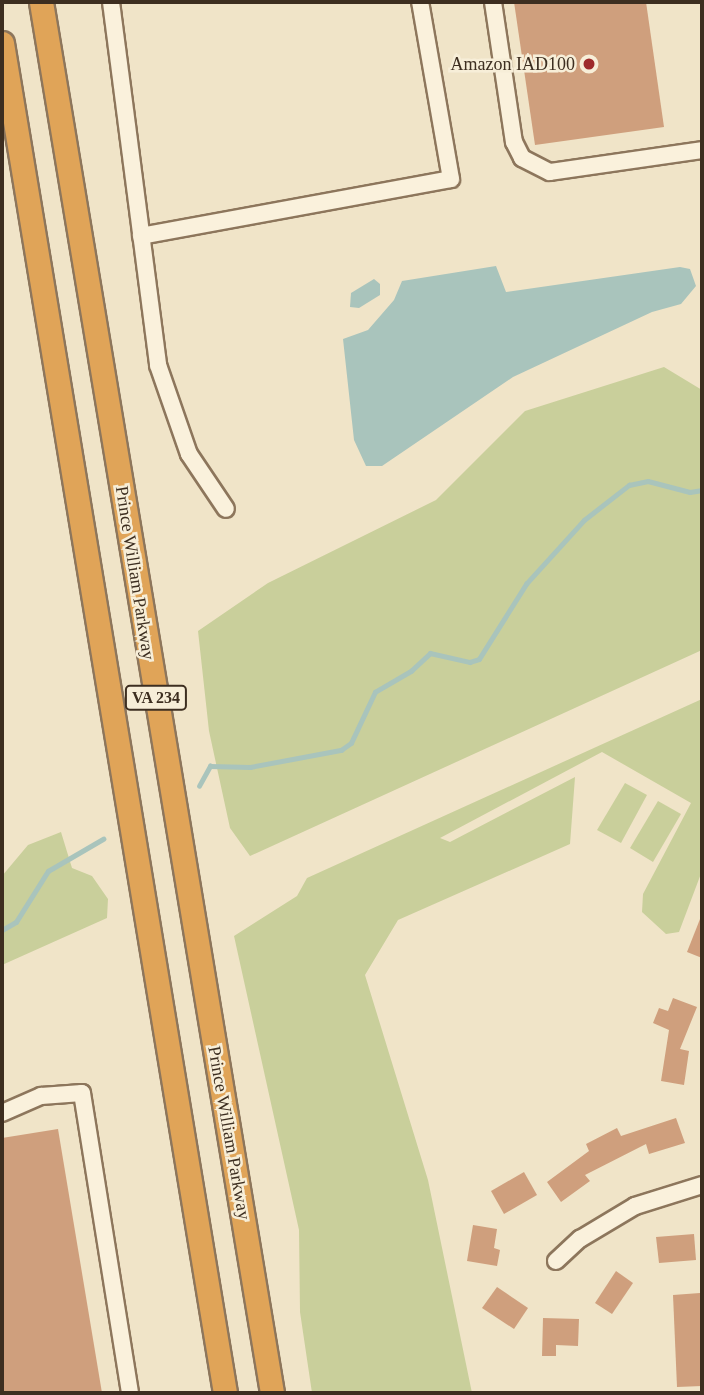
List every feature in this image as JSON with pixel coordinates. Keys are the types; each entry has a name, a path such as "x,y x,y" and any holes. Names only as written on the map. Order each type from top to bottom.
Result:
{"highway":[{"name":"Prince William Parkway","path":"41,2 272,1393"},
{"name":"VA 234","path":"2,43 225,1393"}],"street":[{"path":"111,2 150,320 168,404 195,466 226,509"},
{"path":"141,236 451,179 419,2"},
{"path":"494,2 514,142 522,158 550,172 702,150"},
{"path":"2,1113 41,1096 82,1093 130,1393"},
{"path":"556,1261 580,1239 635,1206 702,1185"}],"green space":[{"path":"664,367 702,390 702,650 250,856 230,828 209,731 198,631 268,583 436,500 525,411"},
{"path":"702,699 702,871 679,932 666,934 642,912 643,894 691,803 602,752 440,838 450,842 575,777 570,844 398,920 365,975 428,1180 472,1393 312,1393 300,1312 299,1230 234,936 297,896 307,878"},
{"path":"625,783 647,795 621,843 597,830"},
{"path":"658,801 681,814 653,862 630,848"},
{"path":"61,832 72,868 92,876 108,899 107,918 2,965 2,876 28,845"}],"water":[{"path":"496,266 506,292 680,267 690,269 696,286 681,304 652,312 513,377 382,466 366,466 354,440 343,339 368,330 394,300 402,281"},
{"path":"374,279 380,284 380,295 359,308 350,307 351,293"}],"building":[{"name":"Amazon IAD100","path":"514,2 646,2 664,127 535,145"},
{"path":"702,914 702,958 687,952"},
{"path":"673,998 697,1007 680,1049 689,1051 684,1085 661,1081 669,1030 653,1023 659,1008 668,1011"},
{"path":"676,1118 685,1143 649,1154 646,1144 585,1175 590,1181 561,1202 547,1182 589,1151 586,1144 617,1128 621,1136"},
{"path":"58,1129 102,1393 2,1393 2,1138"},
{"path":"524,1172 537,1195 504,1214 491,1191"},
{"path":"473,1225 497,1229 494,1248 500,1250 497,1266 467,1261"},
{"path":"694,1234 696,1260 659,1263 656,1237"},
{"path":"616,1271 633,1283 612,1314 595,1303"},
{"path":"497,1287 528,1308 514,1329 482,1308"},
{"path":"700,1293 702,1386 677,1387 673,1295"},
{"path":"543,1318 579,1319 578,1346 556,1345 556,1356 542,1356"}],"waterway":[{"path":"199,786 210,766 250,767 341,750 351,743 375,692 411,671 430,653 470,662 479,659 526,584 584,520 629,485 648,481 690,492 702,490"},
{"path":"2,930 16,922 48,871 103,839"}],"place":[{"name":"Amazon IAD100","path":"589,64"}]}
